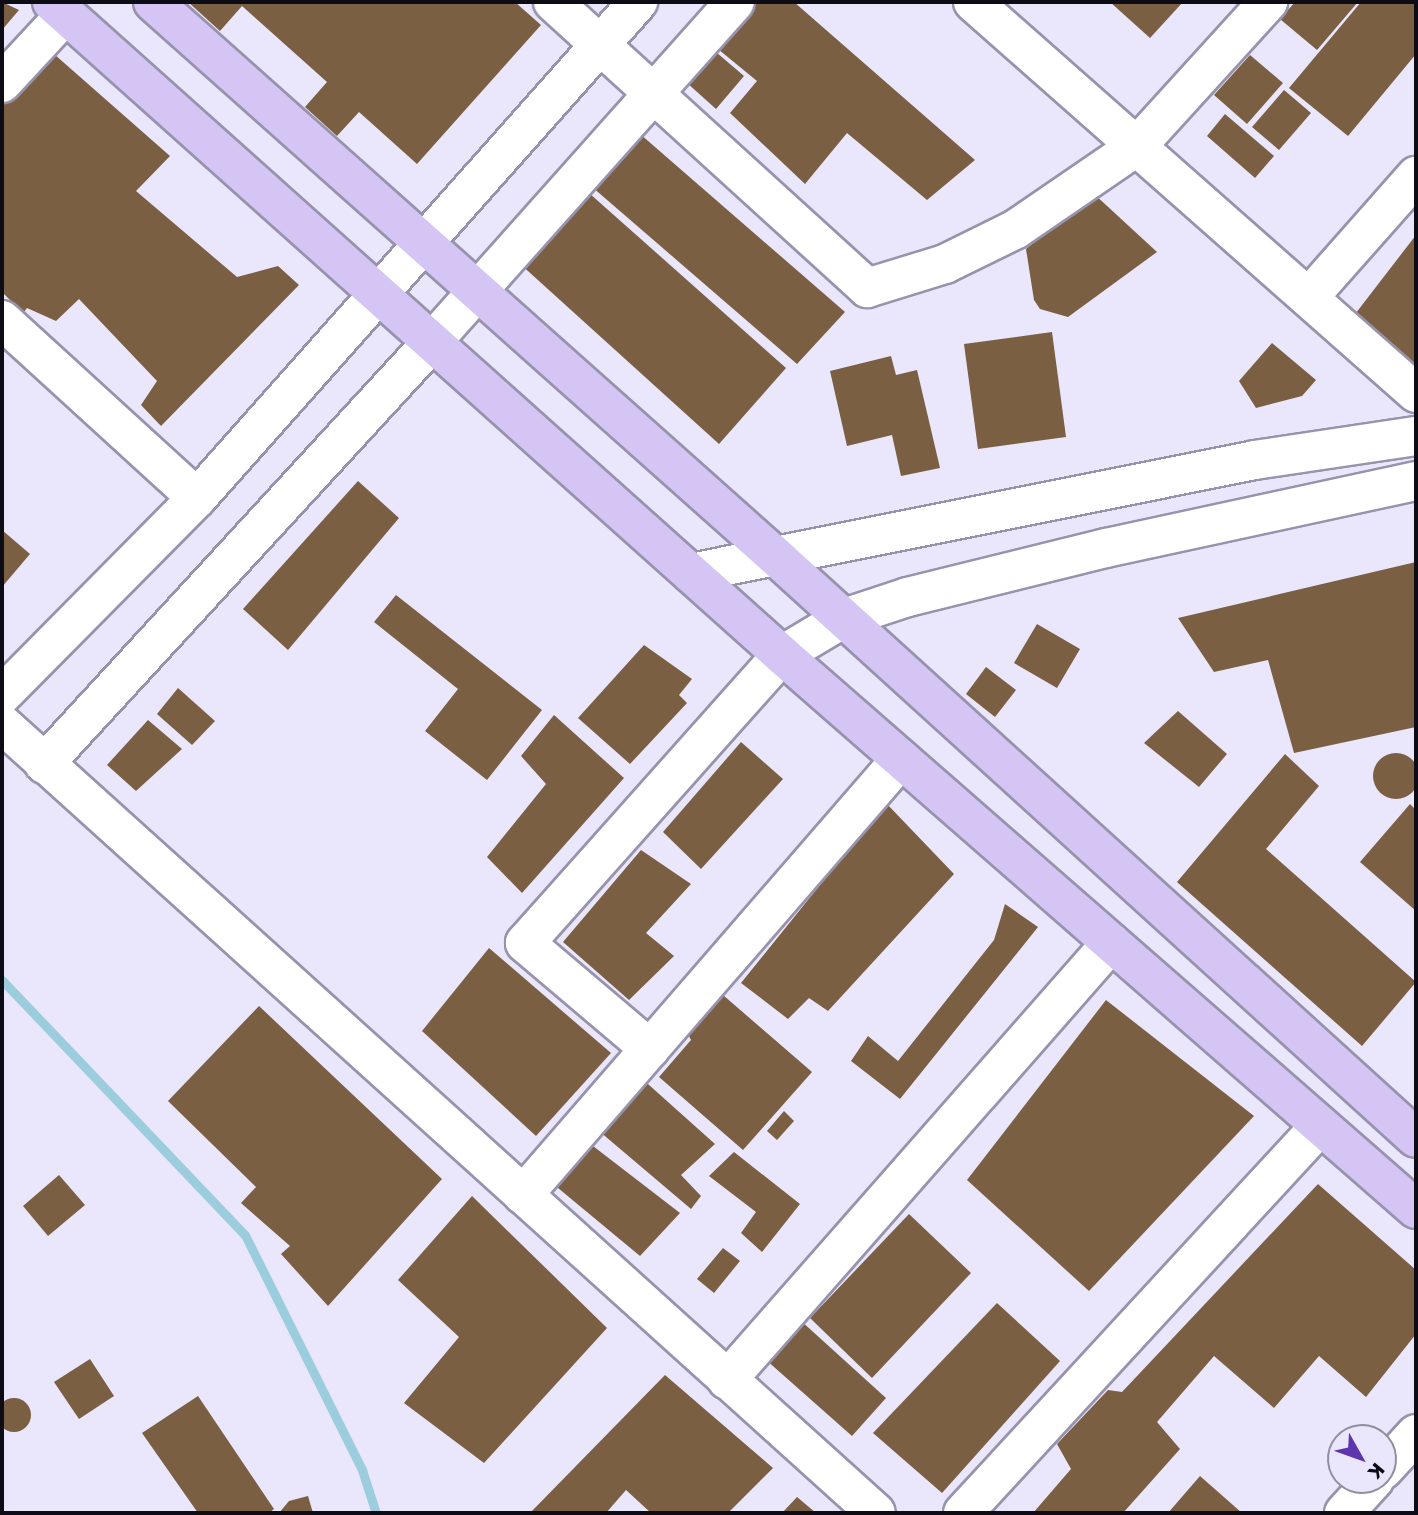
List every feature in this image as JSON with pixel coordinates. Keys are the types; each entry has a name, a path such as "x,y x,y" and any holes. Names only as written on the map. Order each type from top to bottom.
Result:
{"main road":[{"path":"153,2 774,555 1416,1138"},
{"path":"59,8 782,655 1416,1209"}],"street":[{"path":"553,2 867,288 945,264 1016,229 1137,146 1268,2"},
{"path":"2,695 197,498 638,2"},
{"path":"44,764 432,342 734,2"},
{"path":"973,2 1416,393"},
{"path":"2,83 59,8"},
{"path":"1308,297 1416,176"},
{"path":"2,320 197,498"},
{"path":"691,573 1255,460 1416,436"},
{"path":"650,1049 525,943 782,655 844,618 908,597 1106,548 1416,481"},
{"path":"2,724 876,1513"},
{"path":"523,1195 901,759"},
{"path":"727,1380 1111,943"},
{"path":"963,1513 1320,1126"},
{"path":"1397,1455 1416,1434"},
{"path":"1344,1513 1361,1494"}],"building":[{"path":"2,2 19,10 2,30"},
{"path":"188,2 515,2 541,25 417,164 359,112 337,136 305,107 327,82 242,6 220,31"},
{"path":"740,2 794,2 975,160 927,200 847,133 805,184 730,113 757,81 707,40"},
{"path":"1110,2 1183,2 1150,38"},
{"path":"1295,2 1358,2 1317,50 1280,19"},
{"path":"1361,2 1416,2 1416,54 1348,136 1289,88"},
{"path":"703,41 744,76 716,109 676,73"},
{"path":"46,47 170,156 136,191 237,277 278,266 299,285 161,426 141,405 157,381 79,299 56,321 27,308 23,313 2,292 2,97"},
{"path":"1250,55 1283,83 1247,124 1214,95"},
{"path":"1284,90 1311,113 1279,150 1252,127"},
{"path":"1225,114 1274,156 1255,178 1207,136"},
{"path":"632,127 845,312 797,364 584,180"},
{"path":"580,185 786,368 719,444 518,262"},
{"path":"1093,193 1157,252 1068,317 1040,309 1034,300 1026,249"},
{"path":"1416,235 1416,374 1349,322"},
{"path":"1052,332 1066,437 978,449 964,344"},
{"path":"1272,343 1316,380 1302,396 1256,408 1239,381"},
{"path":"891,356 896,375 917,370 940,468 901,476 892,435 847,446 830,371"},
{"path":"358,481 399,518 288,650 243,609"},
{"path":"2,530 30,554 2,587"},
{"path":"1416,562 1416,727 1294,753 1268,660 1214,672 1178,618"},
{"path":"396,595 542,710 487,780 425,731 458,689 374,622"},
{"path":"1037,624 1080,649 1057,688 1014,663"},
{"path":"644,645 692,679 679,695 687,703 630,764 578,718"},
{"path":"986,667 1016,690 995,717 966,694"},
{"path":"178,688 215,721 192,745 157,714"},
{"path":"1178,711 1227,754 1199,787 1144,743"},
{"path":"554,715 624,778 522,893 487,857 546,784 521,756"},
{"path":"148,720 182,749 136,791 107,765"},
{"path":"741,742 783,779 701,869 663,832"},
{"path":"1396,753 1412,760 1419,776 1412,792 1396,799 1380,792 1373,776 1380,760"},
{"path":"1285,754 1319,786 1266,849 1416,982 1362,1046 1177,882"},
{"path":"886,803 954,874 828,1011 809,998 788,1019 741,983"},
{"path":"1410,804 1416,810 1416,911 1360,862"},
{"path":"641,850 691,884 646,933 674,956 629,1000 563,942"},
{"path":"1005,904 1038,927 900,1099 851,1061 868,1036 898,1061 994,940"},
{"path":"489,948 611,1053 536,1136 422,1031"},
{"path":"716,989 812,1072 743,1150 659,1077 691,1040 684,1026"},
{"path":"1106,1000 1254,1116 1089,1291 967,1180"},
{"path":"259,1006 442,1179 328,1306 281,1254 290,1246 241,1203 256,1187 168,1101"},
{"path":"639,1076 715,1144 681,1175 701,1196 691,1209 599,1131"},
{"path":"784,1111 794,1121 777,1140 767,1131"},
{"path":"580,1136 680,1213 640,1256 546,1178"},
{"path":"734,1152 800,1204 762,1252 741,1233 756,1212 709,1176"},
{"path":"59,1175 85,1205 48,1236 23,1206"},
{"path":"1318,1184 1416,1270 1416,1334 1366,1397 1319,1356 1274,1408 1214,1356 1157,1422 1180,1449 1123,1513 1033,1513 1071,1469 1057,1444 1108,1390 1122,1392"},
{"path":"472,1196 607,1328 484,1463 404,1403 459,1337 398,1280"},
{"path":"909,1214 971,1273 872,1378 810,1318"},
{"path":"723,1248 740,1261 714,1293 697,1279"},
{"path":"997,1303 1060,1361 942,1493 873,1433"},
{"path":"800,1320 886,1398 852,1436 765,1359"},
{"path":"90,1359 114,1396 79,1419 54,1382"},
{"path":"665,1375 773,1468 728,1513 651,1513 626,1490 606,1513 530,1513"},
{"path":"198,1396 274,1509 269,1513 198,1513 142,1433"},
{"path":"14,1398 26,1403 31,1415 26,1427 14,1432 2,1427 -3,1415 2,1403"},
{"path":"1200,1476 1242,1513 1168,1513"},
{"path":"308,1496 313,1513 279,1513 289,1501"},
{"path":"797,1497 816,1513 782,1513"}],"waterway":[{"path":"2,980 245,1235 362,1470 376,1513"}]}
